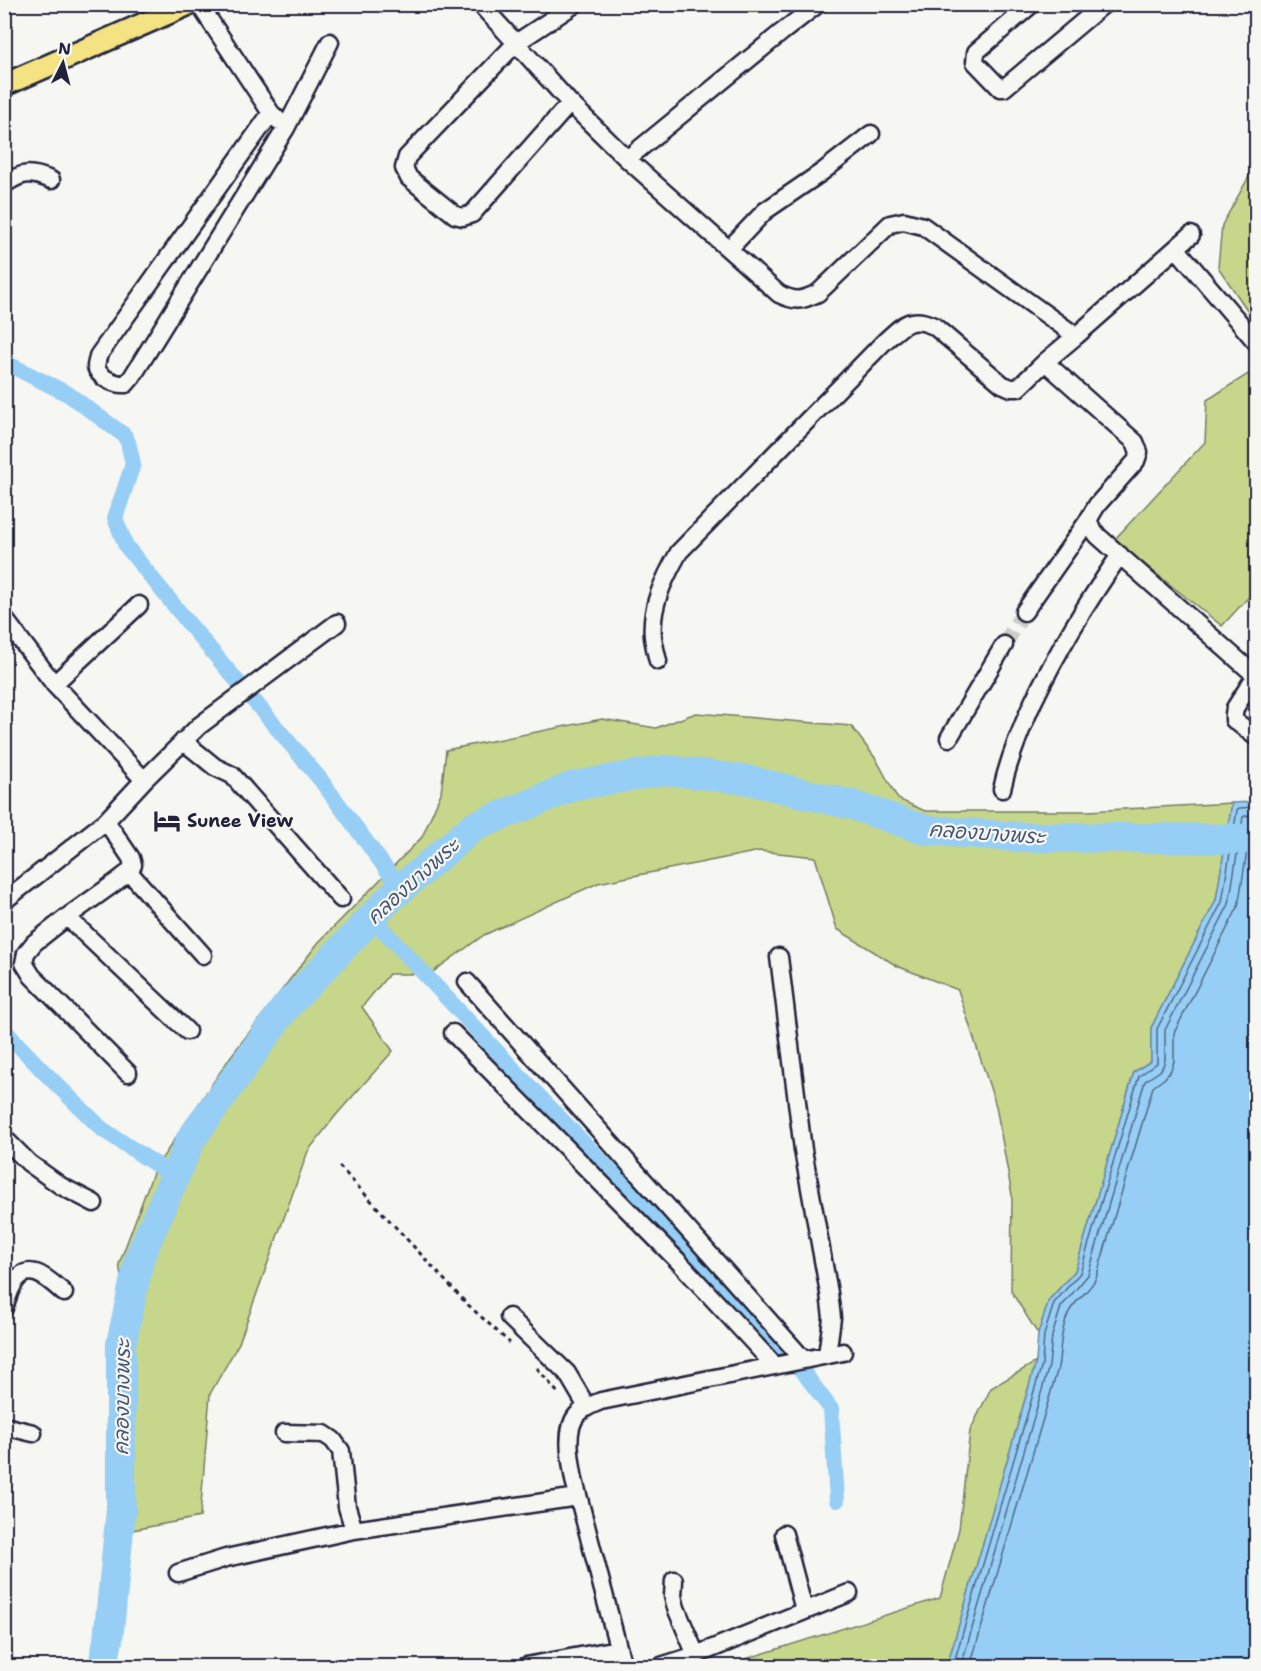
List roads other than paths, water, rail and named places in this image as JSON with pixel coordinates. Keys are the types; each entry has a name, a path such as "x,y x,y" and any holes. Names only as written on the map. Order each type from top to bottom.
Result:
{"main road":[{"path":"4,85 189,4"}],"street":[{"path":"199,4 271,113 286,128"},
{"path":"480,4 570,103 627,159 779,294 791,299 804,300 818,294 890,224 904,221 923,226 1077,336"},
{"path":"570,103 472,214 463,217 455,215 409,178 404,168 407,157 516,43 575,4"},
{"path":"627,159 818,4"},
{"path":"1032,4 976,52 975,62 1000,88 1004,88 1104,4"},
{"path":"271,113 98,356 96,365 99,373 107,380 118,385 126,384 132,378 286,128 330,42"},
{"path":"729,249 765,212 871,134"},
{"path":"4,185 25,174 34,173 51,180"},
{"path":"658,661 653,636 654,609 661,584 679,552 897,331 910,321 922,320 934,326 1002,384 1018,388 1191,235"},
{"path":"1176,248 1257,342"},
{"path":"1024,612 1097,505 1136,461 1139,452 1135,442 1045,362"},
{"path":"1087,522 1098,536 1256,676 1233,714 1234,720 1257,737"},
{"path":"1002,789 1016,741 1039,690 1076,620 1120,555"},
{"path":"54,684 139,605"},
{"path":"4,618 54,684 144,780"},
{"path":"4,900 106,821 199,726 337,622"},
{"path":"949,738 1004,645"},
{"path":"183,741 215,767 232,775 341,899"},
{"path":"106,821 131,858 133,865 129,872 34,943 26,953 24,963 32,976 128,1073"},
{"path":"129,872 203,955"},
{"path":"67,917 187,1031"},
{"path":"623,1666 578,1497 570,1453 571,1426 582,1411 601,1401 835,1354 830,1301 803,1150 779,957"},
{"path":"467,982 804,1360"},
{"path":"453,1033 680,1263 775,1366"},
{"path":"4,1138 29,1163 61,1186 94,1203"},
{"path":"4,1308 13,1285 21,1275 33,1272 45,1277 64,1293"},
{"path":"509,1317 567,1372 582,1411"},
{"path":"4,1426 33,1433"},
{"path":"284,1433 324,1434 333,1440 341,1451 347,1507 354,1530"},
{"path":"178,1572 226,1558 354,1530 578,1497"},
{"path":"784,1534 804,1610"},
{"path":"674,1580 673,1596 676,1608 696,1655"},
{"path":"661,1666 696,1655 849,1593"},
{"path":"526,1666 618,1649"}],"water":[{"path":"1256,799 1256,1666 947,1666 1036,1362 1038,1334 1049,1300 1075,1271 1134,1072 1151,1061 1151,1028 1216,900 1232,803 1255,802"}],"waterway":[{"path":"4,362 68,394 124,435 133,464 115,518 126,546 320,779 401,889"},
{"name":"คลองบางพระ","path":"103,1666 108,1640 121,1509 121,1344 140,1256 191,1139 285,1008 390,898 473,827 574,786 666,770 748,780 852,805 926,830 1018,837 1256,839"},
{"path":"371,917 804,1373 831,1409 837,1500"},
{"path":"4,1030 102,1129 175,1177"}],"tunnel":[{"path":"1004,645 1024,612"}],"place":[{"name":"Sunee View","path":"167,821"}]}
